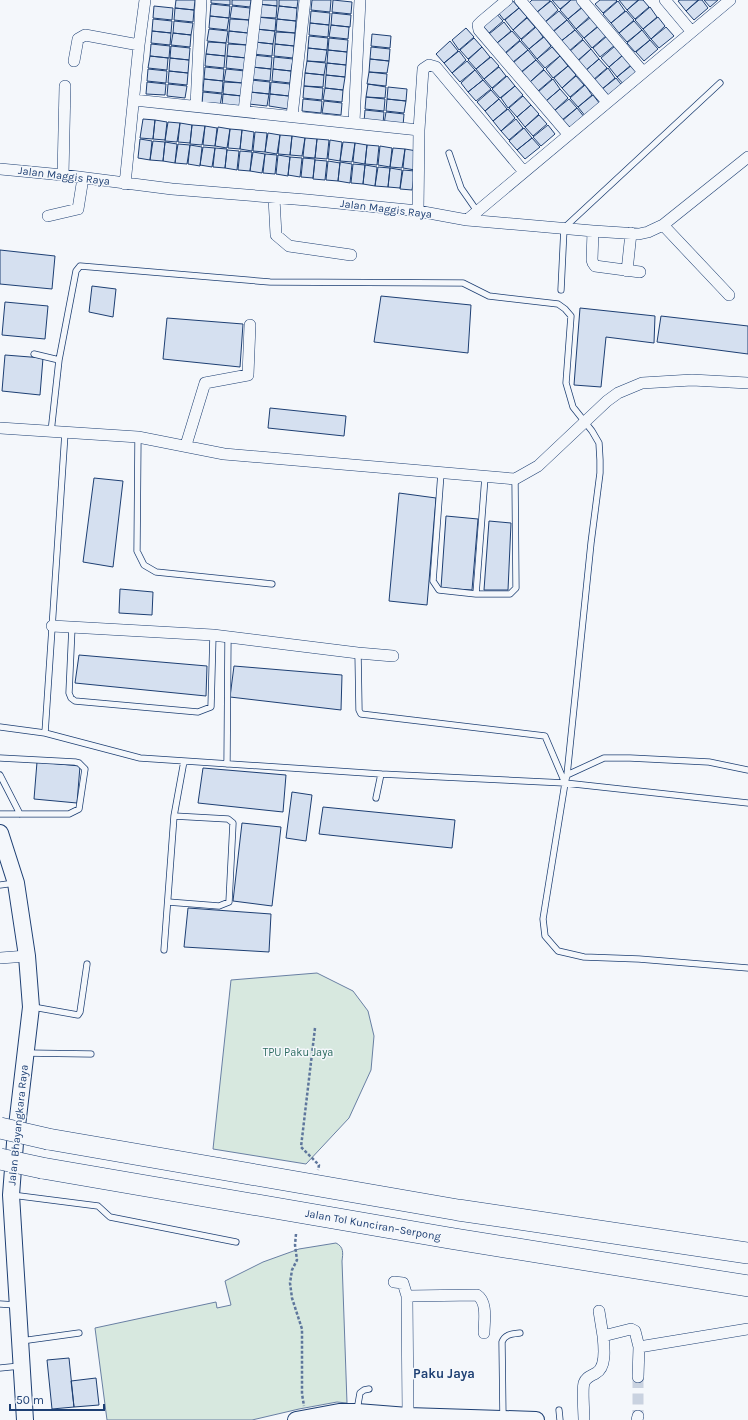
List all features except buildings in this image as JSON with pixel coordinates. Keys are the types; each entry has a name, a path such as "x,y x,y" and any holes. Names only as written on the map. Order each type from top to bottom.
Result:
{"highway":[{"path":"0,1128 48,1139 458,1210 748,1253"},
{"name":"Jalan Tol Kunciran–Serpong","path":"0,1159 42,1168 449,1238 748,1286"}],"street":[{"path":"125,184 145,0"},
{"path":"196,106 201,0"},
{"path":"244,111 257,0"},
{"path":"292,116 305,0"},
{"path":"354,122 360,0"},
{"path":"508,0 478,25 479,30 568,134"},
{"path":"520,0 607,102"},
{"path":"582,0 643,72"},
{"path":"665,0 691,31"},
{"path":"467,220 691,31 730,0"},
{"path":"74,61 78,39 85,35 139,45"},
{"path":"418,211 419,130 423,69 426,66 432,65 436,67 524,172"},
{"path":"63,175 65,86"},
{"path":"134,100 419,130"},
{"name":"Jalan Maggis Raya","path":"0,169 63,175 172,189 418,211 467,220 639,234 648,232 663,224 748,156"},
{"path":"48,216 78,209 83,178"},
{"path":"274,198 276,235 289,246 351,255"},
{"path":"663,224 729,295"},
{"path":"593,231 593,264 598,267 640,272"},
{"path":"627,271 631,233"},
{"path":"186,446 205,383 248,376 250,325"},
{"path":"0,428 138,437 224,454 516,479 538,466 607,401 642,383 692,380 748,383"},
{"path":"52,626 228,636 358,653 394,656"},
{"name":"Jalan Bhayangkara Raya","path":"0,833 8,884 27,956 31,1007 11,1195 25,1420"},
{"path":"0,958 27,956"},
{"path":"394,1282 404,1283 407,1296 400,1417"},
{"path":"407,1296 477,1295 484,1303 484,1333"},
{"path":"584,1420 584,1382 589,1376 597,1373 602,1366 604,1350 599,1311"},
{"path":"603,1336 631,1329 635,1331 639,1347 638,1378"},
{"path":"639,1347 748,1329"},
{"path":"301,1419 339,1416 357,1412 400,1417 536,1420"}],"lane":[{"path":"561,290 564,228 720,83"},
{"path":"449,153 461,188 477,211"},
{"path":"0,161 0,169"},
{"path":"50,432 59,360 76,271 80,266 270,282 463,283 489,296 558,304 565,309 571,316 566,383 573,407 584,423 592,431 599,443 600,473 591,536 567,775 564,782 543,919 545,936 558,951 584,957 748,968"},
{"path":"34,354 59,360"},
{"path":"45,733 65,433"},
{"path":"138,437 137,551 144,565 156,572 272,584"},
{"path":"441,473 433,581 439,590 476,594 510,594 516,588 516,479"},
{"path":"476,594 485,477"},
{"path":"72,627 69,693 71,698 75,701 198,712 211,707 213,635"},
{"path":"227,764 228,636"},
{"path":"358,653 359,710 361,714 543,735 546,737 564,782"},
{"path":"0,726 45,733 140,758 381,774 564,782 748,802"},
{"path":"0,758 75,762 79,763 85,769 79,809 69,814 0,814"},
{"path":"567,775 604,758 709,762 748,770"},
{"path":"164,950 174,816 184,761"},
{"path":"376,798 381,774"},
{"path":"0,775 20,814"},
{"path":"168,902 219,906 229,902 233,823 228,819 174,816"},
{"path":"31,1007 78,1015 80,1012 87,964"},
{"path":"26,1053 91,1054"},
{"path":"11,1195 98,1206 110,1217 236,1242"},
{"path":"0,1304 18,1305"},
{"path":"20,1341 79,1333"},
{"path":"500,1419 502,1342 506,1335 520,1333"},
{"path":"0,1368 22,1366"},
{"path":"357,1412 360,1393 369,1389"},
{"path":"559,1410 560,1420"}],"path":[{"path":"315,1028 300,1147 319,1165 318,1170"},
{"path":"296,1234 295,1245 297,1260 292,1270 290,1283 292,1298 302,1329 301,1419"}],"green space":[{"name":"TPU Paku Jaya","path":"317,973 353,991 368,1011 374,1036 371,1070 349,1118 306,1164 213,1149 231,980"},
{"path":"336,1243 342,1248 343,1253 342,1261 347,1403 337,1402 252,1420 107,1420 95,1328 216,1302 217,1308 231,1305 225,1281 263,1262 299,1249"}],"tunnel":[{"path":"638,1377 638,1416"}],"district":[{"name":"Paku Jaya","path":"444,1373"}]}
